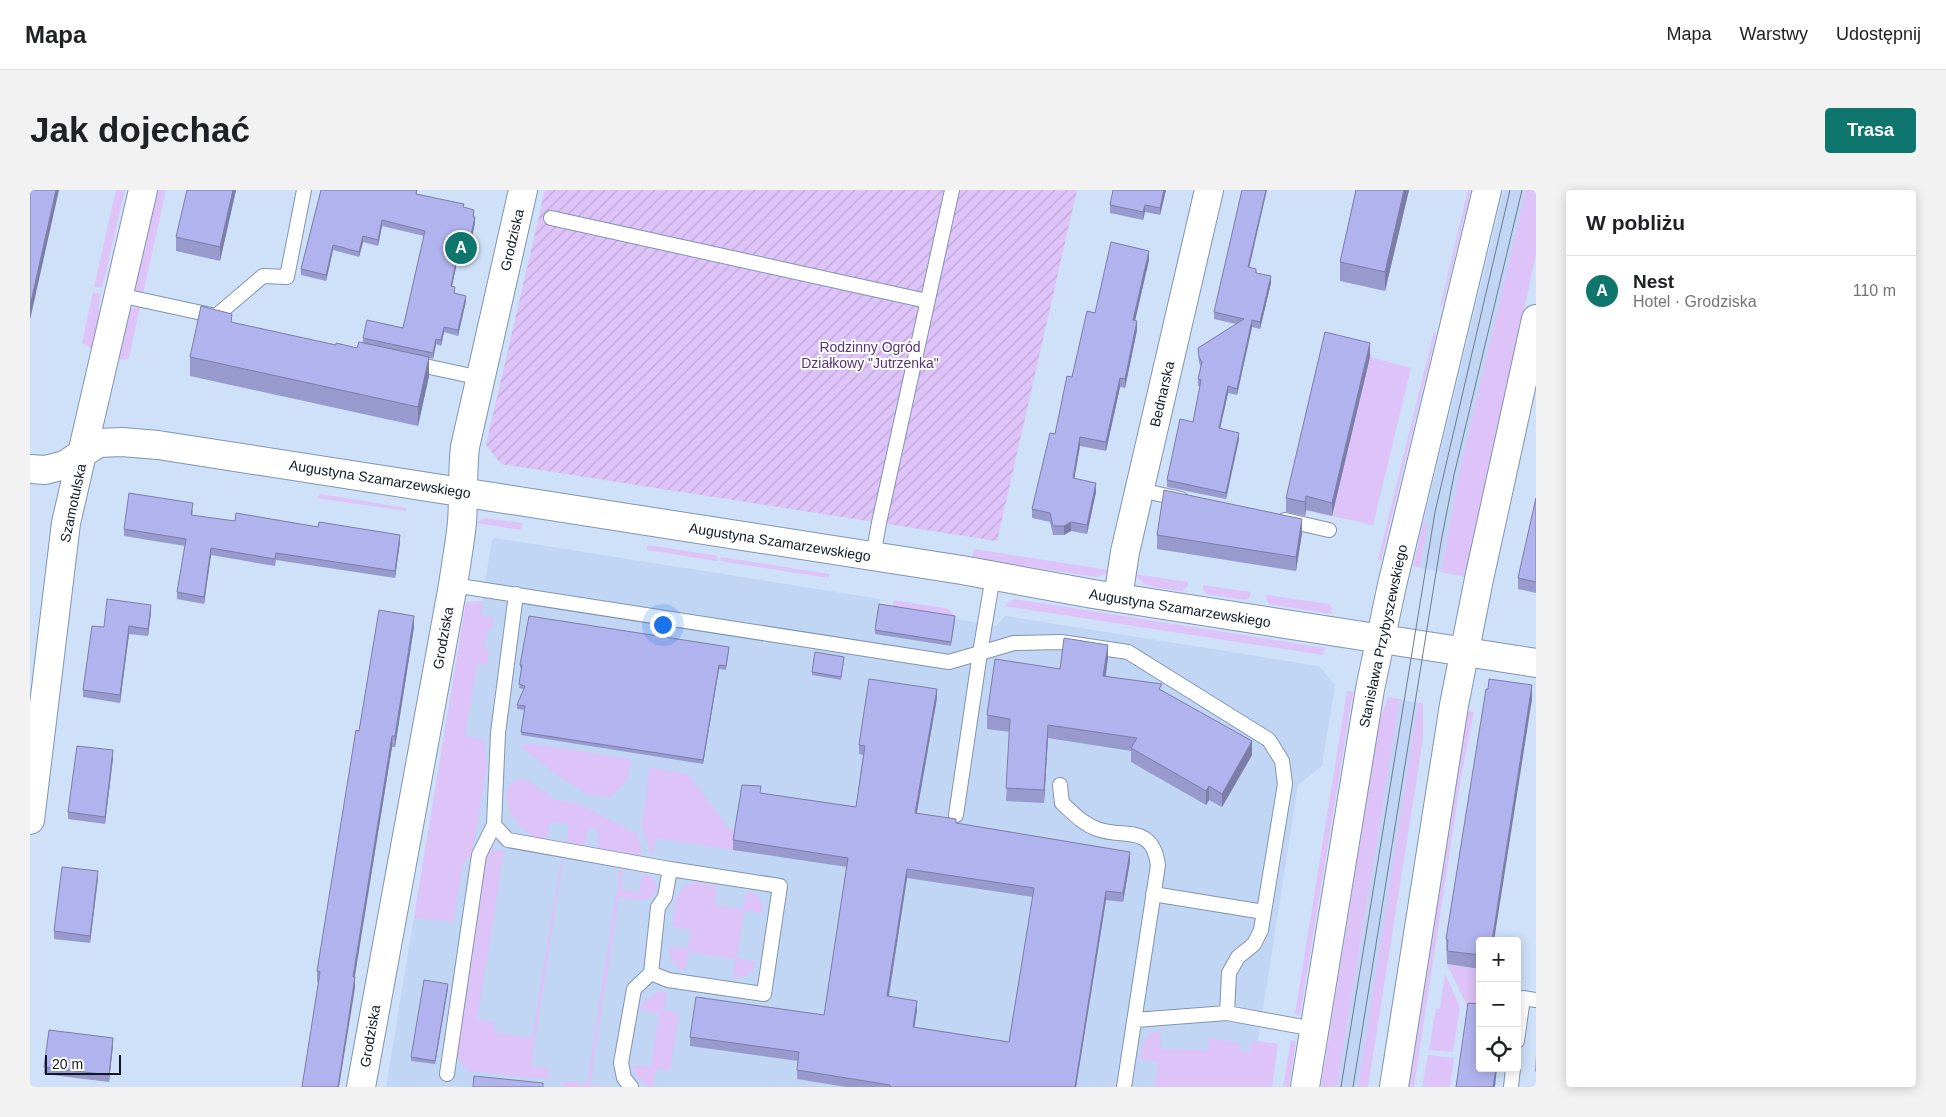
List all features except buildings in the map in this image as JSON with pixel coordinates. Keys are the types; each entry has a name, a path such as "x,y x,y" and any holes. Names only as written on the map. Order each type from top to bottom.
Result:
{"street":[{"name":"Szamotulska","path":"30,820 65,532 143,190"},
{"name":"Grodziska","path":"361,1087 453,585 462,523 464,492 462,466 523,190"},
{"name":"Bednarska","path":"1118,598 1124,560 1210,190"},
{"name":"Stanisława Przybyszewskiego","path":"1305,1087 1369,694 1392,585 1487,190"},
{"path":"1394,1087 1452,715 1464,651 1536,319"},
{"name":"Augustyna Szamarzewskiego","path":"30,469 45,470 65,465 98,443 127,442 158,445 873,556 1118,598 1536,663"}],"lane":[{"path":"216,316 263,276 287,277 304,190"},
{"path":"873,556 878,522 952,190"},
{"path":"551,218 927,301"},
{"path":"119,295 216,316 232,323"},
{"path":"401,361 481,378"},
{"path":"1140,490 1196,502"},
{"path":"1272,518 1329,530"},
{"path":"956,815 980,653 994,576"},
{"path":"453,585 948,662 1014,643 1061,642 1128,652 1269,740 1282,761 1285,784 1261,930 1254,944 1238,957 1229,973 1227,1013"},
{"path":"447,1074 479,854 494,825 498,733 516,594"},
{"path":"1060,785 1062,803 1082,822 1110,833 1131,833 1140,836 1148,841 1153,848 1158,864 1124,1087"},
{"path":"494,825 508,840 670,869 780,886 764,994 668,980 651,973"},
{"path":"629,1087 622,1071 621,1063 634,990 651,973 658,907 665,897 670,869"},
{"path":"1153,894 1264,912"},
{"path":"1519,1027 1523,998 1536,1000"},
{"path":"1135,1020 1227,1013 1314,1029"},
{"path":"1511,1087 1513,1072"}],"shaded area":[{"path":"1504,190 1526,190 1460,469 1441,572 1420,568 1427,529 1424,520"},
{"path":"495,538 880,599 879,607 996,626 1005,616 1319,666 1335,685 1322,766 1298,785 1255,1060 1270,1087 386,1087 463,620 481,606 492,540"},
{"path":"1400,699 1418,703 1381,948 1358,1087 1337,1087"}],"green space":[{"path":"116,190 125,190 102,288 94,287"},
{"path":"155,190 166,190 143,294 134,289"},
{"name":"Rodzinny Ogród Działkowy \"Jutrzenka\"","path":"545,190 1077,190 997,541 501,464 486,445"},
{"path":"1468,190 1471,190 1443,304 1440,307"},
{"path":"1526,190 1536,190 1536,255 1465,577 1441,572 1460,469"},
{"path":"93,292 101,294 98,308 103,315 94,352 82,343"},
{"path":"140,307 129,358 125,360 117,359 128,311 130,308"},
{"path":"1434,331 1436,335 1381,560 1378,560"},
{"path":"1370,357 1411,368 1373,525 1332,516"},
{"path":"320,494 406,508 406,511 317,498"},
{"path":"485,518 522,523 521,530 476,523"},
{"path":"1424,520 1427,529 1420,568 1413,566"},
{"path":"648,545 718,556 717,561 647,550"},
{"path":"974,549 1109,570 1105,574 1096,577 972,558"},
{"path":"721,557 829,574 829,578 720,561"},
{"path":"1135,574 1188,582 1188,586 1182,591 1149,586"},
{"path":"1203,585 1251,592 1250,597 1246,600 1206,594"},
{"path":"1266,595 1330,604 1332,614 1269,604"},
{"path":"1014,599 1325,648 1323,655 1004,606"},
{"path":"894,600 949,609 954,615 955,620 892,610"},
{"path":"466,602 483,602 481,615 494,618 492,630 487,629 484,649 489,650 487,665 477,664 465,736 483,739 487,762 472,855 462,867 453,922 414,918"},
{"path":"1347,691 1353,692 1300,1015 1295,1014"},
{"path":"1388,697 1400,699 1337,1087 1321,1087 1379,722"},
{"path":"1418,703 1423,703 1423,739 1368,1087 1358,1087"},
{"path":"1466,711 1474,712 1461,777 1414,1087 1407,1087"},
{"path":"524,743 631,759 629,773 622,786 609,798 587,794 553,772 521,747"},
{"path":"650,767 688,774 729,829 736,831 733,850 656,838 653,856 644,835 642,824"},
{"path":"522,779 530,782 556,800 579,804 637,834 642,855 597,848 598,829 588,828 585,845 583,846 567,842 569,824 550,822 547,840 535,837 524,830 509,810 507,789 512,782"},
{"path":"494,850 504,851 477,1020 496,1022 494,1032 532,1038 561,860 563,860 531,1066 550,1069 548,1079 467,1071 456,1053 485,859 488,853"},
{"path":"620,869 623,869 621,889 639,892 643,873 655,880 657,890 654,895 645,900 619,897 590,1085 601,1087 563,1087 563,1081 587,1084"},
{"path":"697,882 717,886 715,905 743,909 747,891 754,894 761,902 763,913 744,911 737,958 756,962 751,972 745,976 733,978 736,959 688,952 685,971 675,965 671,958 669,947 688,948 691,930 672,926 677,898 684,887"},
{"path":"1447,964 1476,968 1476,1011 1469,1010"},
{"path":"1445,974 1460,1007 1453,1052 1429,1050 1436,1009 1440,1009"},
{"path":"660,991 667,992 664,1011 679,1013 670,1071 656,1069 653,1086 650,1087 637,1078 632,1065 651,1067 659,1013 641,1010 641,1007 646,999"},
{"path":"1160,1030 1161,1049 1209,1050 1209,1038 1240,1043 1239,1050 1249,1052 1252,1042 1278,1044 1272,1087 1154,1087 1158,1063 1139,1058 1145,1040 1151,1034"},
{"path":"1291,1040 1296,1042 1289,1087 1283,1087"},
{"path":"1428,1055 1454,1058 1450,1087 1422,1087"}],"tram line":[{"path":"1341,1087 1435,512 1510,190"},
{"path":"1353,1087 1441,542 1454,475 1522,190"}],"place":[{"name":"Nest","path":"461,248"}]}
